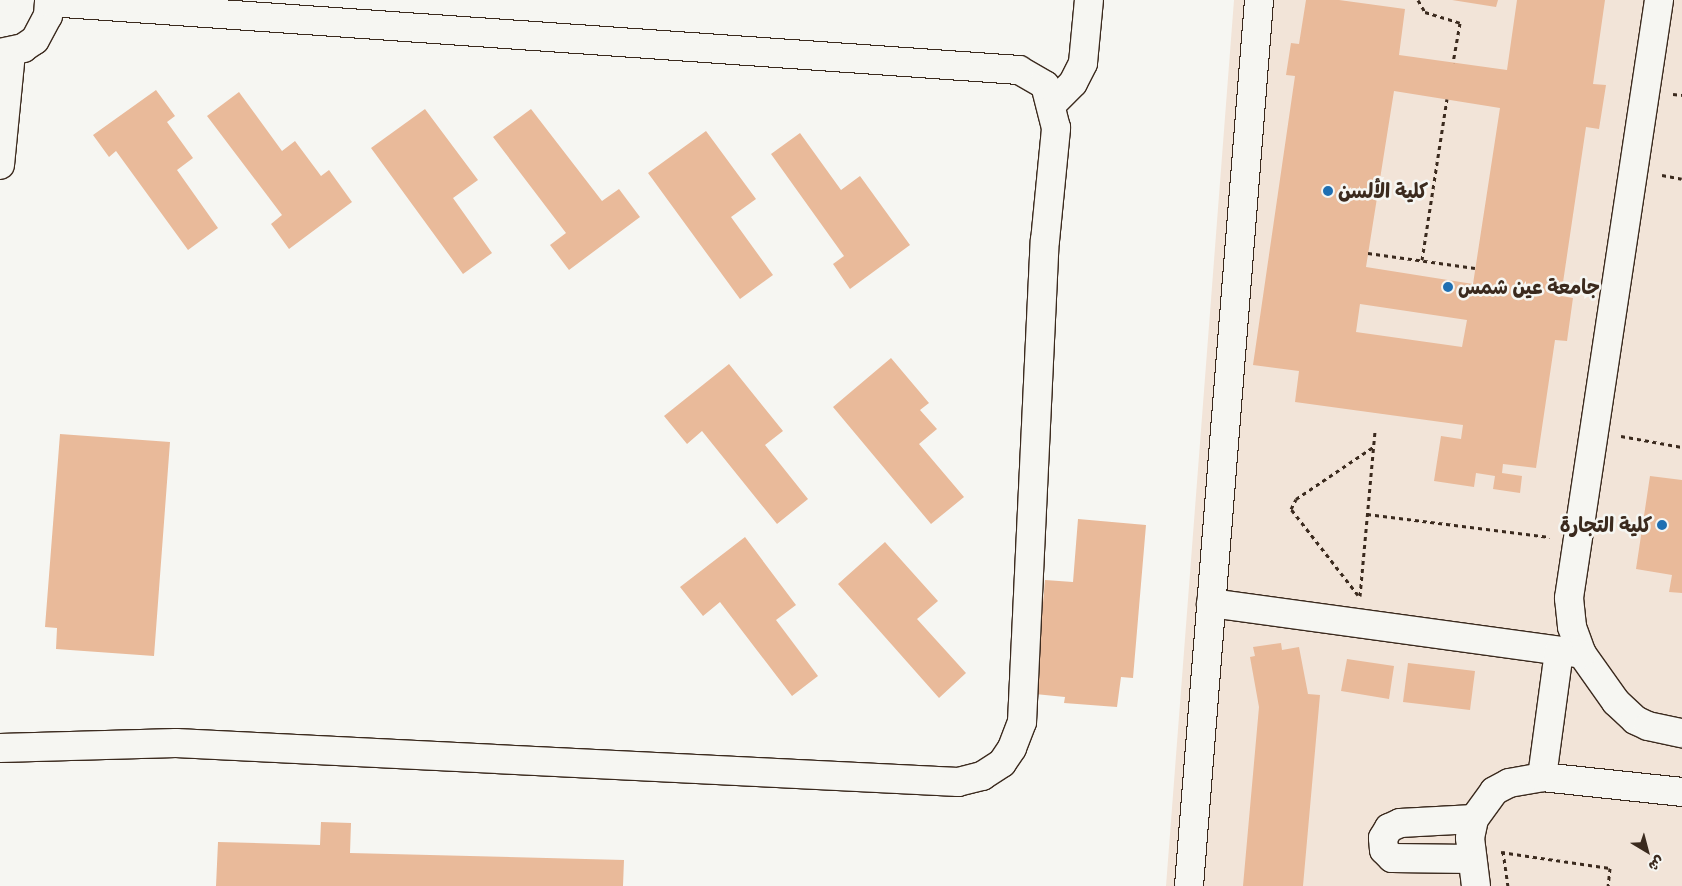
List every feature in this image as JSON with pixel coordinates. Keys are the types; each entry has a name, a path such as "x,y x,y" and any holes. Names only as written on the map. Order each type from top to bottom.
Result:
{"lane":[{"path":"1051,105 1072,83 1083,63 1089,0"},
{"path":"1189,886 1259,0"},
{"path":"1542,777 1570,652 1572,627 1569,598 1660,0"},
{"path":"0,165 5,53 35,40 43,29 49,1 1019,70 1045,85 1056,128 1045,241 1022,722 1012,748 1002,763 982,776 958,782 176,743 0,748"},
{"path":"1211,603 1359,611 1570,652 1635,720 1682,733"},
{"path":"1476,886 1470,838 1474,819 1494,792 1525,778 1542,777 1682,792"},
{"path":"1472,859 1392,858 1384,850 1383,838 1389,828 1400,823 1474,819"}],"path":[{"path":"1418,0 1425,12 1460,23 1453,62"},
{"path":"1422,260 1447,99"},
{"path":"1368,253 1475,268"},
{"path":"1359,611 1375,430"},
{"path":"1595,432 1682,447"},
{"path":"1359,611 1290,509 1296,499 1373,448"},
{"path":"1367,514 1578,540"},
{"path":"1472,859 1503,851 1610,868 1608,886"}],"shaded area":[{"name":"جامعة عين شمس","path":"1234,0 1682,0 1682,886 1166,886"}],"building":[{"name":"كلية الألسن","path":"1306,0 1339,0 1405,9 1399,55 1507,70 1517,0 1605,0 1593,84 1606,85 1599,129 1586,127 1561,296 1573,298 1567,341 1555,340 1536,468 1503,464 1502,473 1522,476 1520,493 1493,489 1495,476 1476,473 1474,487 1434,481 1441,436 1461,439 1463,425 1295,402 1299,371 1253,365 1295,76 1286,75 1291,43 1299,44","holes":["1394,91 1500,108 1473,284 1366,267","1360,304 1467,320 1462,347 1356,332"]},
{"path":"1452,0 1498,0 1496,7"},
{"path":"156,90 175,116 167,122 193,158 177,170 218,228 188,250 116,151 109,157 93,135"},
{"path":"239,92 282,151 295,141 321,176 329,170 352,202 289,249 271,224 282,215 207,116"},
{"path":"425,109 478,180 453,198 492,253 463,274 371,148"},
{"path":"531,109 602,201 619,189 640,217 569,270 550,245 566,233 493,137"},
{"path":"706,131 756,199 731,217 773,275 740,299 648,173"},
{"path":"800,133 841,190 860,176 910,245 850,289 833,264 844,256 771,154"},
{"path":"891,358 929,403 920,410 937,429 919,444 964,497 931,524 833,407"},
{"path":"729,364 783,431 765,445 808,499 777,524 702,431 687,444 664,416"},
{"path":"60,434 170,442 154,656 56,649 57,628 45,627"},
{"name":"كلية التجارة","path":"1650,476 1682,480 1682,593 1669,592 1672,575 1636,569"},
{"path":"1078,519 1146,525 1133,678 1121,677 1117,707 1064,703 1065,697 1035,694 1045,580 1073,582"},
{"path":"745,537 796,605 776,620 818,676 792,696 720,602 703,616 680,587"},
{"path":"885,542 938,601 917,619 966,673 939,698 838,584"},
{"path":"1281,643 1282,650 1299,647 1308,694 1320,695 1303,886 1243,886 1259,707 1250,657 1255,656 1253,647"},
{"path":"1347,659 1394,666 1389,699 1341,691"},
{"path":"1408,663 1475,671 1470,710 1403,702"},
{"path":"321,822 351,823 350,853 624,860 623,886 216,886 218,842 320,845"}],"place":[{"name":"كلية الألسن","path":"1328,191"},
{"name":"جامعة عين شمس","path":"1448,287"},
{"name":"كلية التجارة","path":"1662,525"}]}
